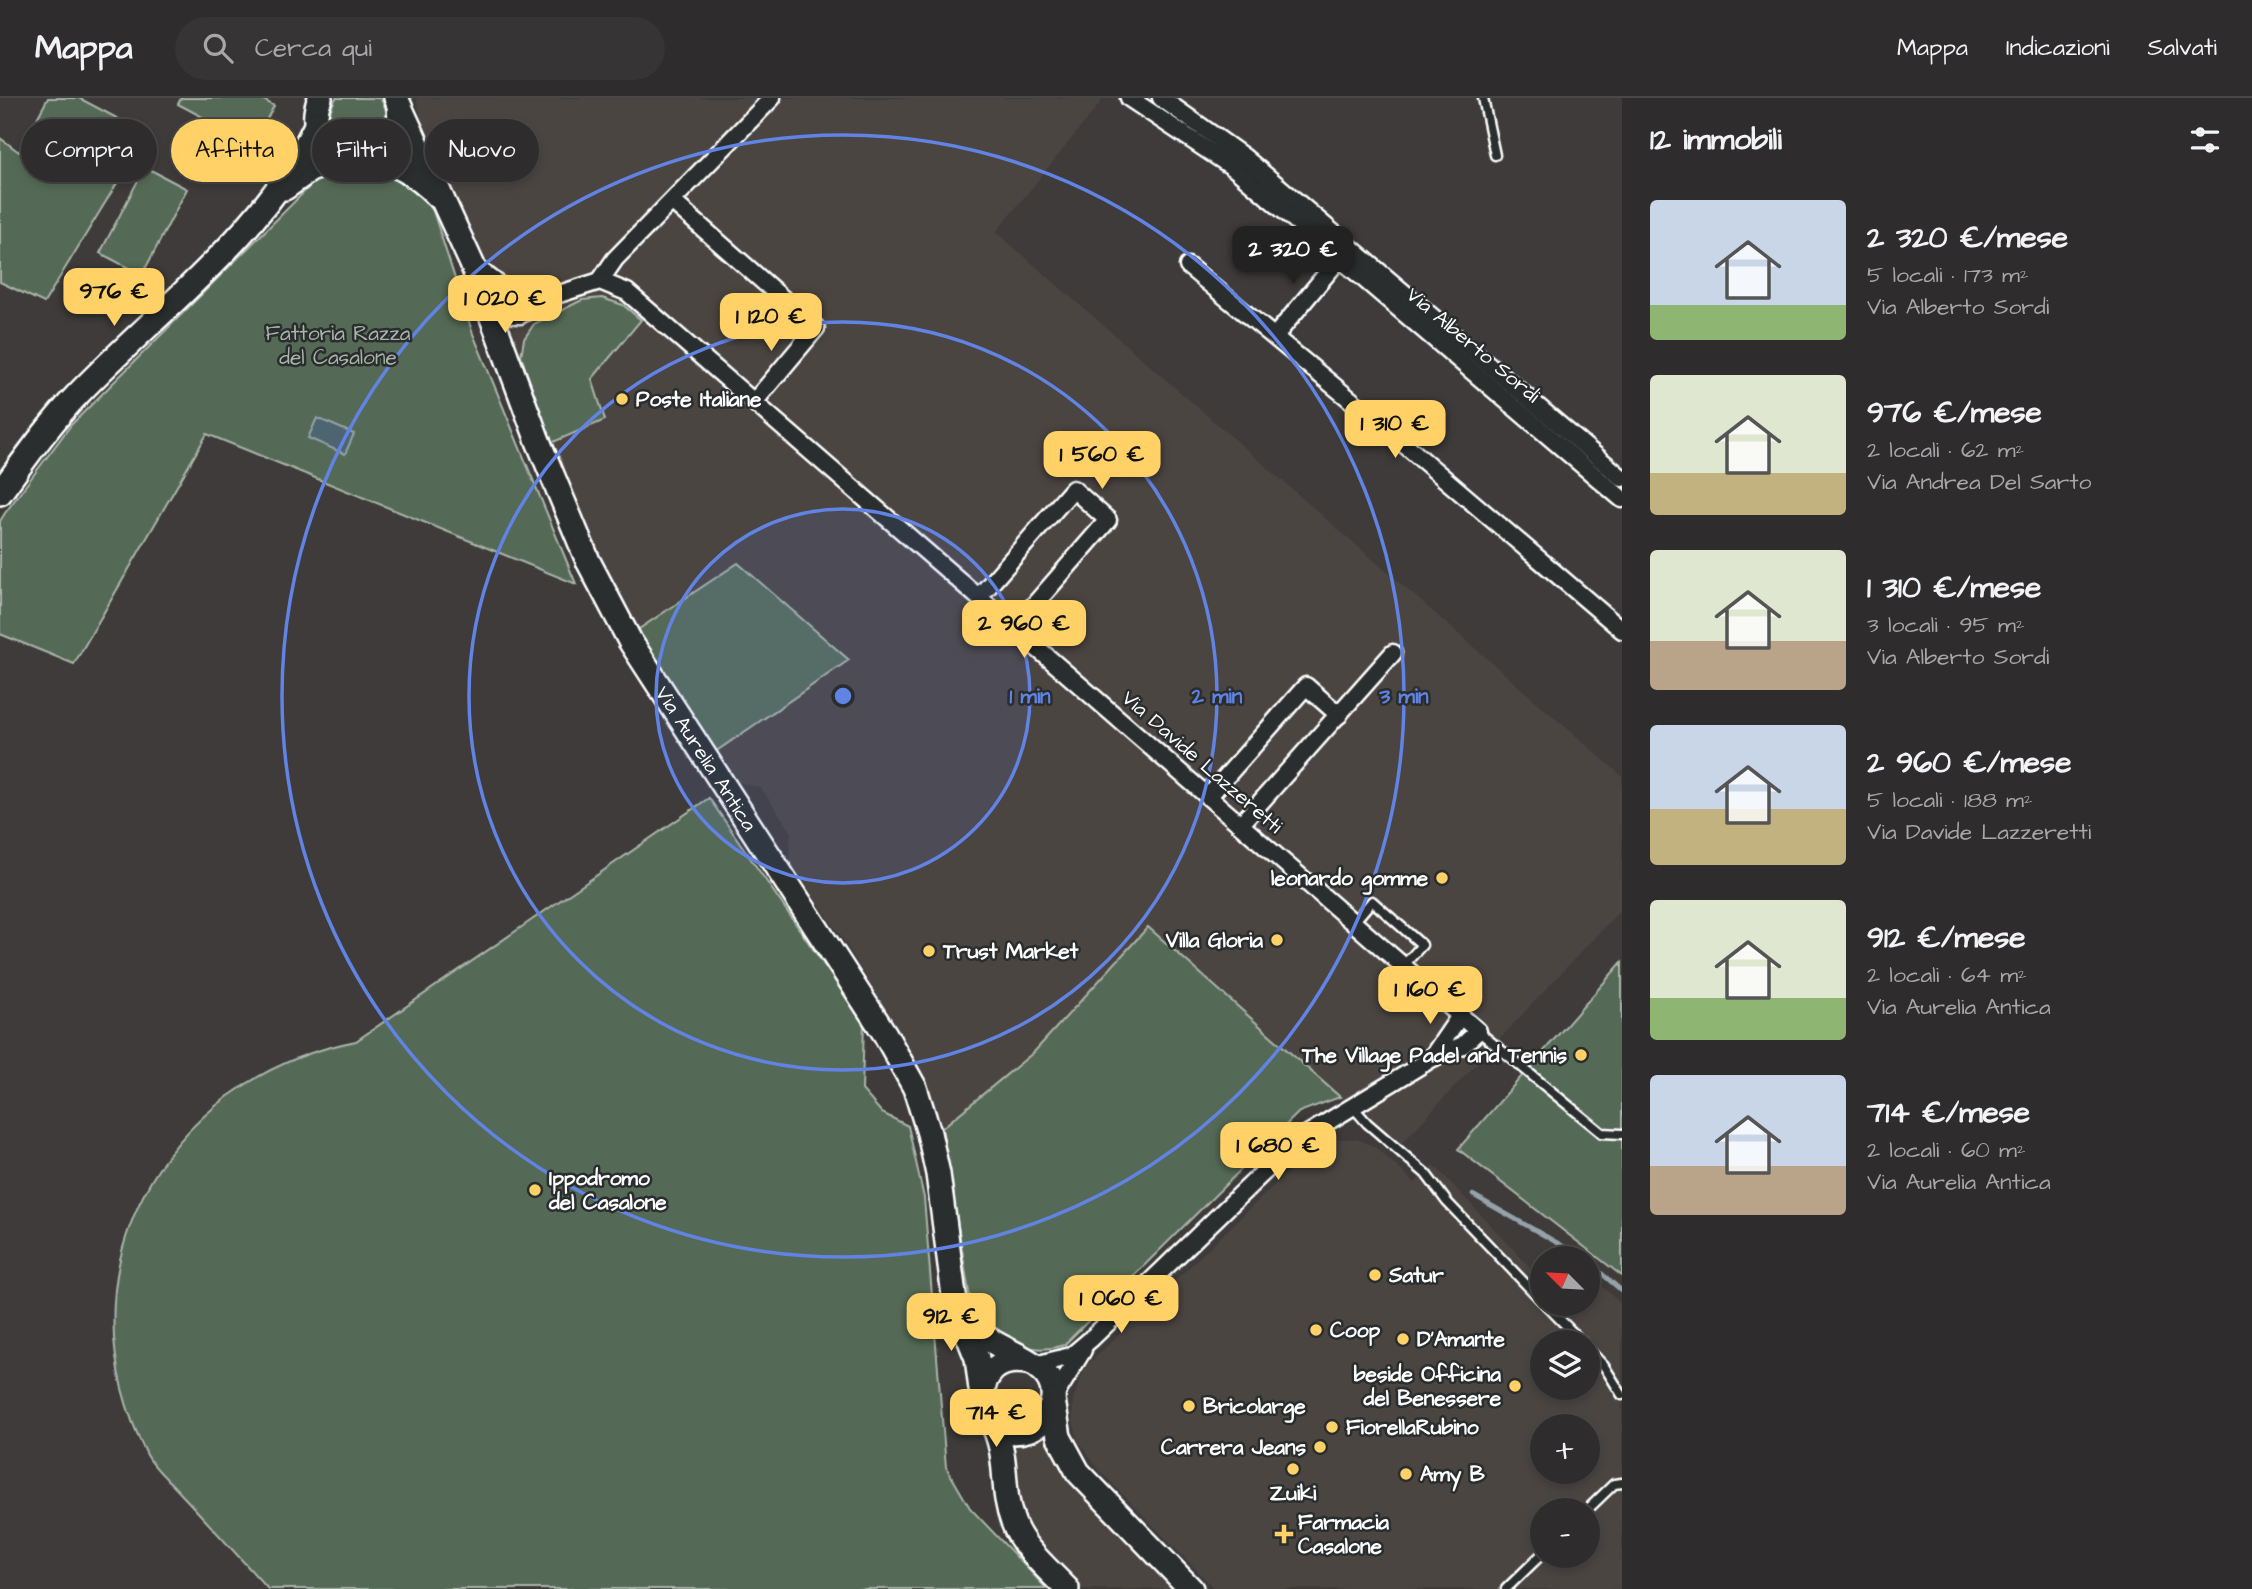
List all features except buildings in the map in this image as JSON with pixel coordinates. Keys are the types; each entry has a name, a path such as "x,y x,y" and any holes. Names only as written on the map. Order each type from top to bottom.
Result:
{"street":[{"path":"502,345 520,315 556,295 600,281 615,260 772,98"},
{"name":"Via Alberto Sordi","path":"1129,98 1234,168 1622,499"},
{"name":"Via Alberto Sordi","path":"1161,98 1244,157 1622,478"},
{"name":"Via Aurelia Antica","path":"398,102 449,208 587,561 630,641 885,1034 915,1088 938,1174 955,1303 977,1358 986,1407 1003,1447 1008,1504 1016,1530 1067,1589"},
{"path":"271,198 315,107"},
{"path":"0,493 77,395 228,246 271,198 312,169"},
{"name":"Via Aurelia Antica","path":"411,173 449,208"},
{"path":"673,202 816,328 754,402"},
{"path":"1275,336 1339,259"},
{"path":"472,264 495,284 522,293 556,295"},
{"path":"1188,266 1275,336 1622,630"},
{"name":"Via Davide Lazzeretti","path":"600,281 627,292 1478,1031"},
{"path":"490,314 522,293"},
{"path":"490,314 520,315"},
{"path":"979,597 1073,489 1108,520 1014,628"},
{"path":"1241,824 1393,653"},
{"path":"1209,796 1306,686 1339,715"},
{"path":"1431,1059 1460,1016"},
{"path":"1091,1339 1043,1421 1021,1432 1010,1431 986,1407 989,1375 997,1366 1020,1360 1033,1364 1071,1356 1285,1150 1316,1126 1353,1107 1431,1059 1463,1045 1478,1031"},
{"path":"955,1303 981,1334 1033,1364 1048,1376 1059,1437 1078,1472 1191,1589"}],"lane":[{"path":"1483,98 1494,155"},
{"path":"1354,922 1373,901 1422,945 1404,965"},
{"name":"Via Davide Lazzeretti","path":"1478,1031 1602,1133 1622,1134"},
{"path":"1353,1107 1367,1124 1426,1174 1447,1202 1530,1288"},
{"path":"1557,1316 1570,1330"},
{"path":"1600,1362 1622,1395"},
{"path":"1599,1498 1614,1484 1622,1483"},
{"path":"1506,1589 1530,1566"}],"shaded area":[{"path":"416,98 1097,98 1102,101 996,232 1622,776 1622,908 1401,1144 1340,1097 1148,928 1034,1052 942,1128 896,1026 841,936 789,860 791,831 761,788 734,781 636,631 594,553 521,356 445,182 539,182 539,119 425,119 425,132"},
{"path":"1337,1139 1357,1139 1375,1147 1415,1183 1434,1165 1530,1267 1530,1316 1600,1316 1600,1284 1622,1305 1622,1589 1215,1589 1099,1470 1079,1442 1073,1421 1073,1399 1086,1366 1310,1151"},
{"path":"1046,1435 1052,1454 1067,1473 1173,1589 1080,1589 1035,1541 1020,1518 1011,1440"}],"green space":[{"path":"48,98 79,98 119,119 37,119"},
{"path":"181,98 260,98 274,106 267,119 206,119 178,104"},
{"path":"336,98 380,98 387,116 386,119 330,117"},
{"path":"0,138 19,152 21,148 21,182 118,182 44,303 0,282"},
{"path":"157,173 187,189 142,275 100,253 137,182 157,182"},
{"name":"Fattoria Razza del Casalone","path":"314,182 404,182 418,191 433,211 473,334 576,584 207,434 74,664 0,634 0,521 71,425"},
{"path":"602,298 623,305 641,320 592,379 605,420 551,443 521,356 524,339 534,324 582,300"},
{"path":"738,563 849,660 715,752 636,631"},
{"name":"Ippodromo del Casalone","path":"709,798 864,1023 862,1090 882,1113 908,1126 924,1198 946,1467 970,1508 1047,1589 268,1589 150,1460 122,1387 113,1319 121,1254 144,1194 180,1141 228,1096 287,1062 356,1041"},
{"path":"1148,927 1340,1097 1299,1112 1064,1345 1050,1348 1021,1346 1008,1341 985,1324 970,1299 942,1128 1034,1052"},
{"name":"The Village Padel and Tennis","path":"1622,962 1622,1276 1600,1259 1600,1246 1583,1246 1458,1149"}],"water":[{"path":"317,418 354,434 345,454 308,438"}],"waterway":[{"path":"1473,1195 1563,1246"},
{"path":"1600,1272 1622,1291"}],"place":[{"name":"Poste Italiane","path":"622,399"},
{"name":"leonardo gomme","path":"1442,878"},
{"name":"Villa Gloria","path":"1277,940"},
{"name":"Trust Market","path":"929,951"},
{"name":"The Village Padel and Tennis","path":"1581,1055"},
{"name":"Ippodromo del Casalone","path":"535,1190"},
{"name":"Satur","path":"1375,1275"},
{"name":"Coop","path":"1316,1330"},
{"name":"D'Amante","path":"1403,1339"},
{"name":"beside Officina del Benessere","path":"1515,1386"},
{"name":"Bricolarge","path":"1189,1406"},
{"name":"FiorellaRubino","path":"1332,1427"},
{"name":"Carrera Jeans","path":"1320,1447"},
{"name":"Zuiki","path":"1293,1469"},
{"name":"Amy B","path":"1406,1474"},
{"name":"Farmacia Casalone","path":"1284,1534"}]}
